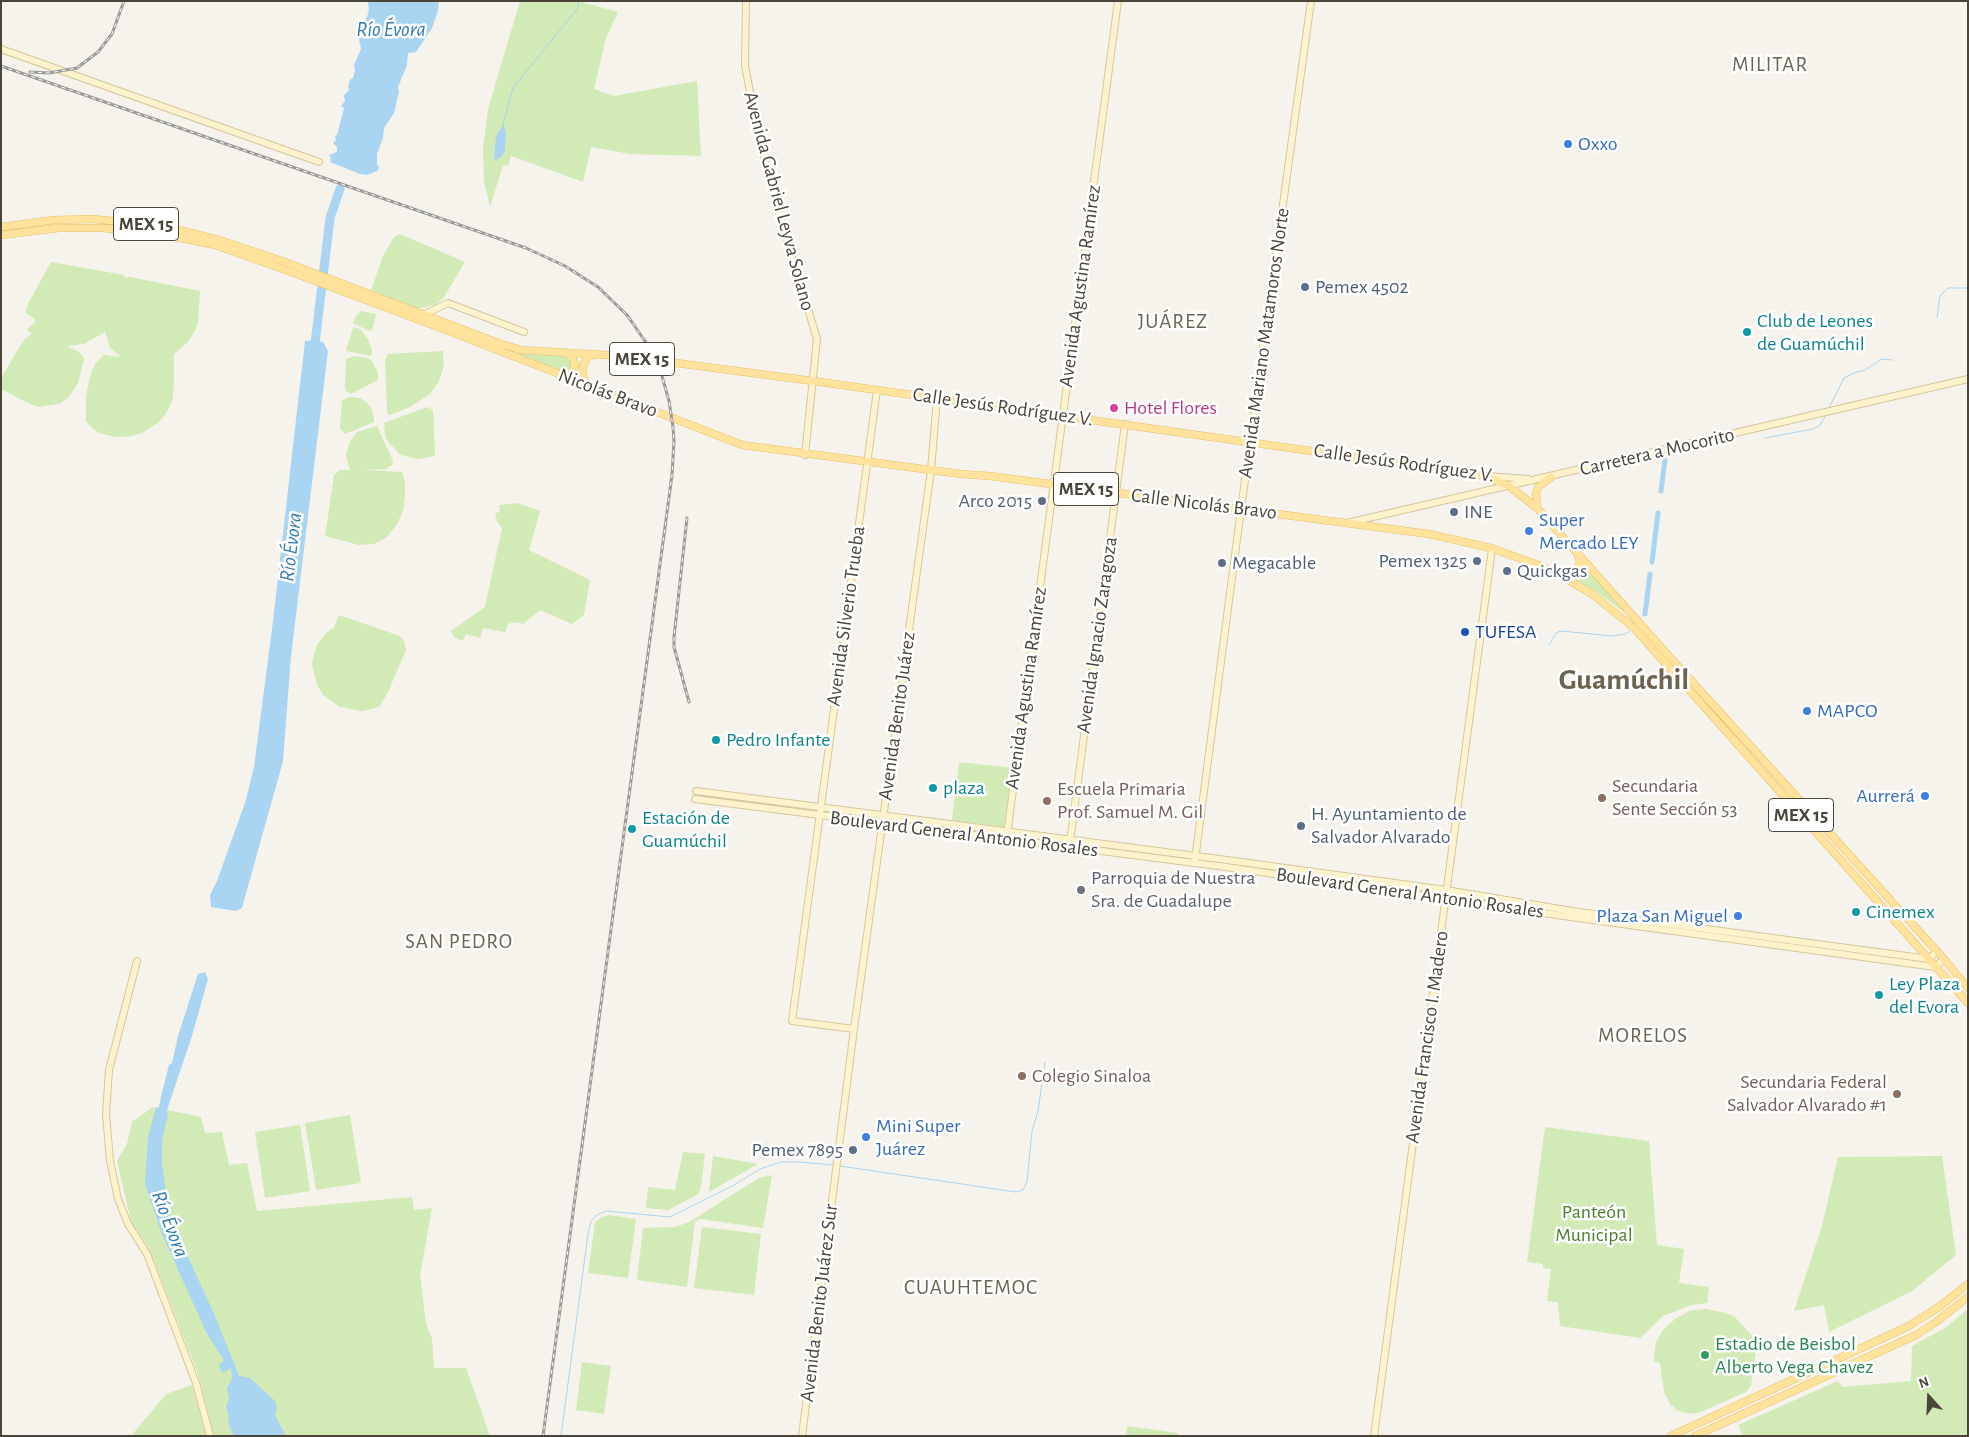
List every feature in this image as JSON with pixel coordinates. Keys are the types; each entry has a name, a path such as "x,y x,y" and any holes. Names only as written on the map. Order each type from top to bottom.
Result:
{"main road":[{"name":"MEX 15","path":"1,227 80,219 133,222 206,237 423,315 443,326"},
{"name":"MEX 15","path":"1,235 74,228 142,231 172,235 284,265 443,326"},
{"name":"Calle Jesús Rodríguez V.","path":"443,326 516,348 533,351 596,354 813,381 1482,475"},
{"name":"Nicolás Bravo","path":"443,326 522,361 695,427"},
{"path":"563,376 571,374 575,365 572,357 564,352"},
{"path":"586,385 582,368 588,357 596,354"},
{"name":"Calle Nicolás Bravo","path":"695,427 742,446 1053,484 1429,534 1492,549 1560,575 1592,594 1634,628 1929,959"},
{"name":"MEX 15","path":"1482,475 1509,486 1537,508 1937,951 1968,988"},
{"path":"1537,508 1536,494 1538,487 1550,477"},
{"path":"1560,575 1574,573 1580,562 1578,555"},
{"name":"MEX 15","path":"1929,959 1968,1003"},
{"path":"1671,1436 1908,1328 1968,1284"},
{"path":"1695,1436 1916,1334 1936,1322 1968,1297"}],"street":[{"name":"Avenida Gabriel Leyva Solano","path":"746,1 745,66 772,189 817,339 813,381"},
{"name":"Avenida Agustina Ramírez","path":"1006,839 1118,1"},
{"name":"Avenida Mariano Matamoros Norte","path":"1195,859 1240,509 1311,1"},
{"path":"1,49 319,162"},
{"path":"423,315 448,303 524,332"},
{"name":"Carretera a Mocorito","path":"1346,523 1968,379"},
{"path":"804,455 813,381"},
{"name":"Avenida Silverio Trueba","path":"854,1029 792,1021 877,390"},
{"path":"931,470 937,398"},
{"name":"Avenida Ignacio Zaragoza","path":"1070,847 1125,424"},
{"name":"Avenida Benito Juárez","path":"837,1170 854,1029 931,470"},
{"name":"Calle Jesús Rodríguez V.","path":"1482,475 1520,479 1550,477"},
{"name":"Avenida Francisco I. Madero","path":"1374,1436 1492,549"},
{"name":"Boulevard General Antonio Rosales","path":"696,791 1070,839 1445,898 1935,967"},
{"name":"Boulevard General Antonio Rosales","path":"695,799 1070,847 1195,859 1446,890 1572,911 1929,959"},
{"path":"1929,959 1937,951"},
{"path":"1935,967 1944,959"},
{"path":"137,961 109,1070 106,1114 110,1161 118,1199 128,1224 147,1254 193,1376 210,1436"},
{"name":"Avenida Benito Juárez Sur","path":"802,1436 837,1170"}],"green space":[{"path":"520,1 578,1 618,12 606,38 594,89 614,96 697,81 701,156 630,154 591,147 583,182 511,156 508,166 503,165 490,207 484,181 483,148 488,109"},
{"path":"400,234 465,262 444,297 435,305 416,309 371,290 383,256 394,237"},
{"path":"51,262 124,275 125,278 130,277 200,291 198,323 189,341 174,354 172,402 159,422 142,433 132,436 115,437 99,433 86,421 86,397 90,376 95,364 104,355 121,357 110,348 105,332 84,344 67,346 79,352 84,358 78,383 68,398 59,404 38,407 1,389 1,378 24,340 32,334 27,329 36,320 25,312"},
{"path":"361,311 376,314 372,330 369,331 353,323"},
{"path":"353,327 360,329 368,339 372,350 371,356 346,351"},
{"path":"443,351 444,366 439,381 430,394 410,407 390,415 387,413 385,360 388,354"},
{"path":"511,353 565,355 572,364 570,370 565,373"},
{"path":"355,356 368,358 372,361 378,373 378,380 351,394 345,388 346,359"},
{"path":"350,397 361,398 370,406 374,422 345,434 340,428 342,400"},
{"path":"427,407 433,410 435,456 418,459 401,455 388,442 384,423"},
{"path":"377,426 393,461 392,465 386,469 364,470 402,472 405,483 405,497 403,511 397,524 387,537 374,544 359,545 325,536 334,475 340,470 350,470 346,455 349,443 357,432"},
{"path":"517,503 540,511 529,550 590,580 584,615 572,624 540,610 523,624 515,622 508,624 505,632 483,628 480,638 466,634 463,641 454,637 451,631 485,607 502,528 497,522 495,513 500,512 499,505"},
{"path":"1587,565 1628,615 1572,577 1582,572"},
{"path":"339,615 400,636 404,641 406,650 388,692 379,707 363,711 340,707 323,695 317,685 312,664 314,654 318,643 334,627"},
{"path":"959,762 1012,768 1004,827 952,820"},
{"path":"153,1107 201,1117 205,1133 222,1132 229,1165 247,1163 257,1211 412,1197 414,1210 432,1208 420,1275 426,1324 432,1338 434,1368 466,1368 490,1436 213,1436 199,1377 150,1250 131,1221 117,1161 127,1144 132,1122"},
{"path":"350,1115 361,1183 316,1190 305,1123"},
{"path":"300,1125 310,1191 265,1198 255,1132"},
{"name":"Panteón Municipal","path":"1545,1127 1649,1141 1657,1245 1684,1249 1679,1283 1709,1287 1707,1303 1691,1305 1663,1316 1640,1338 1560,1326 1558,1302 1547,1301 1551,1269 1543,1268 1543,1264 1527,1262"},
{"path":"683,1152 705,1154 701,1188 697,1195 668,1210 646,1208 648,1187 675,1190"},
{"path":"713,1156 758,1164 709,1192"},
{"path":"1942,1156 1956,1255 1912,1291 1829,1332 1824,1305 1794,1311 1822,1226 1838,1157"},
{"path":"772,1175 763,1228 700,1219 695,1222 687,1287 637,1280 643,1228 675,1227 689,1222 759,1178"},
{"path":"609,1215 636,1219 628,1278 588,1273 595,1222"},
{"path":"702,1227 761,1234 754,1295 694,1288"},
{"name":"Estadio de Beisbol Alberto Vega Chavez","path":"1705,1309 1734,1316 1753,1337 1756,1349 1751,1386 1746,1392 1701,1412 1690,1414 1678,1411 1670,1404 1664,1392 1660,1363 1654,1361 1656,1342 1663,1330 1675,1319 1689,1311"},
{"path":"1968,1309 1968,1436 1743,1436 1738,1425 1838,1381 1842,1387 1911,1381 1912,1346 1945,1328"},
{"path":"582,1362 611,1366 604,1414 576,1410"},
{"path":"192,1385 206,1436 131,1436 166,1394"},
{"path":"1127,1426 1178,1433 1178,1436 1126,1436"}],"water":[{"name":"Río Évora","path":"368,1 439,1 438,11 432,28 416,52 408,53 407,65 398,87 399,92 394,113 384,128 383,138 377,154 379,168 377,171 367,175 330,162 331,158 329,155 337,152 337,147 333,143 336,140 335,136 337,135 344,108 341,106 345,101 344,95 349,90 350,80 353,78 355,70 354,65 361,49 359,39 369,11"},
{"path":"503,124 506,132 505,151 501,157 495,160 496,137"},
{"name":"Río Évora","path":"316,340 323,342 328,351 291,656 283,761 242,908 236,911 211,907 210,895 217,881 246,800 254,767 273,621 305,341"},
{"path":"205,972 208,979 192,1036 169,1104 160,1101 169,1065 172,1063 178,1036 198,974"},
{"path":"156,1108 165,1108 168,1114 162,1141 162,1163 169,1215 214,1314 239,1376 250,1378 274,1400 277,1407 275,1415 286,1436 234,1436 228,1423 229,1418 226,1407 229,1399 227,1388 232,1378 231,1368 222,1373 219,1365 224,1360 206,1332 162,1234 145,1184 148,1137"}],"waterway":[{"path":"503,124 513,88 577,9 579,1"},
{"name":"Río Évora","path":"314,352 330,218 340,189"},
{"path":"1937,317 1940,296 1948,288 1968,288"},
{"path":"1829,408 1844,378 1865,370 1882,359 1892,360"},
{"path":"1765,438 1813,429 1819,426 1827,414"},
{"path":"1661,491 1665,460"},
{"path":"1652,562 1658,513"},
{"path":"1645,614 1650,574"},
{"path":"1549,645 1556,633 1561,631 1612,636 1625,634 1631,630"},
{"path":"840,1166 1016,1192 1023,1190 1027,1182 1032,1131 1038,1111 1045,1062"},
{"name":"Río Évora","path":"160,1119 168,1091"},
{"path":"561,1436 588,1234 591,1221 597,1215 606,1211 670,1217 734,1185 760,1169 780,1162 833,1165"}],"railway":[{"path":"30,72 49,73 77,68 98,52 112,34 124,1"},
{"path":"1,66 526,248 565,266 598,287 627,315 647,344 660,369 669,401 673,427 672,475 543,1436"},
{"path":"687,518 674,647 689,702"}],"place":[{"name":"Oxxo","path":"1568,144"},
{"name":"Pemex 4502","path":"1305,287"},
{"name":"Club de Leones de Guamúchil","path":"1747,332"},
{"name":"Hotel Flores","path":"1114,408"},
{"name":"Arco 2015","path":"1042,501"},
{"name":"INE","path":"1454,512"},
{"name":"Super Mercado LEY","path":"1529,531"},
{"name":"Pemex 1325","path":"1477,561"},
{"name":"Megacable","path":"1222,563"},
{"name":"Quickgas","path":"1507,571"},
{"name":"TUFESA","path":"1465,632"},
{"name":"MAPCO","path":"1807,711"},
{"name":"Pedro Infante","path":"716,740"},
{"name":"plaza","path":"933,788"},
{"name":"Aurrerá","path":"1925,796"},
{"name":"Secundaria Sente Sección 53","path":"1602,798"},
{"name":"Escuela Primaria Prof. Samuel M. Gil","path":"1047,801"},
{"name":"H. Ayuntamiento de Salvador Alvarado","path":"1301,826"},
{"name":"Estación de Guamúchil","path":"632,829"},
{"name":"Parroquia de Nuestra Sra. de Guadalupe","path":"1081,890"},
{"name":"Cinemex","path":"1856,912"},
{"name":"Plaza San Miguel","path":"1738,916"},
{"name":"Ley Plaza del Evora","path":"1879,995"},
{"name":"Colegio Sinaloa","path":"1022,1076"},
{"name":"Secundaria Federal Salvador Alvarado #1","path":"1897,1094"},
{"name":"Mini Super Juárez","path":"866,1137"},
{"name":"Pemex 7895","path":"853,1150"},
{"name":"Estadio de Beisbol Alberto Vega Chavez","path":"1705,1355"}],"district":[{"name":"MILITAR","path":"1770,65"},
{"name":"JUÁREZ","path":"1173,322"},
{"name":"Guamúchil","path":"1624,680"},
{"name":"SAN PEDRO","path":"459,942"},
{"name":"MORELOS","path":"1643,1036"},
{"name":"CUAUHTEMOC","path":"971,1288"}]}
